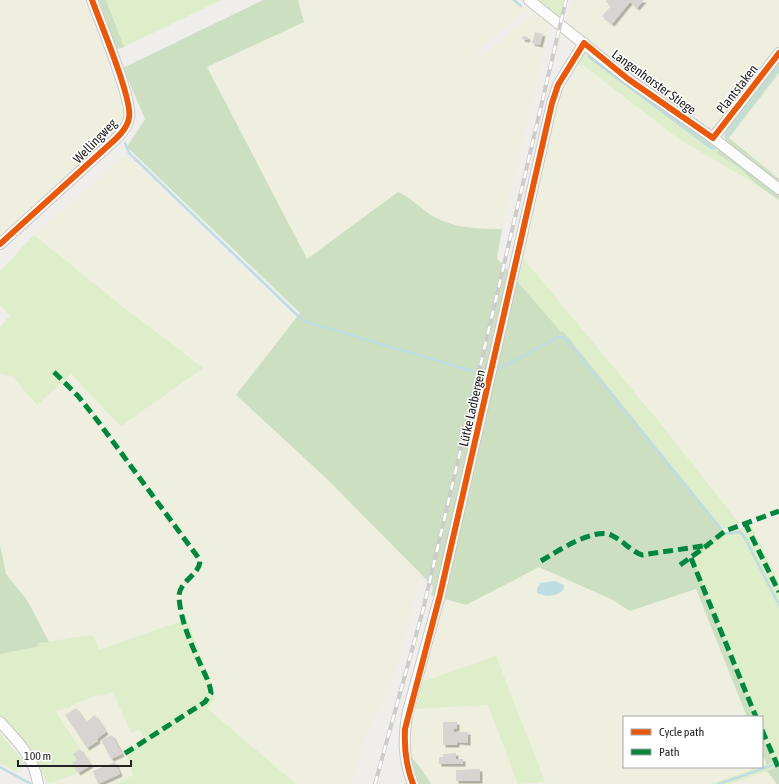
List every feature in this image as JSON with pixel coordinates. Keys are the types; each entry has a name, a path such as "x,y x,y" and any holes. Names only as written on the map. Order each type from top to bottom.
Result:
{"street":[{"name":"Wellingweg","path":"0,244 110,145 124,130 129,120 128,99 92,0"},
{"name":"Langenhorster Stiege","path":"529,0 584,42 628,79 713,138 779,189"},
{"name":"Lütke Ladbergen","path":"414,784 407,763 404,747 408,712 440,595 552,102 558,85 584,42"},
{"name":"Plantstaken","path":"713,138 779,53"},
{"path":"0,722 26,752 35,769 38,784"}],"green space":[{"path":"0,0 85,0 124,108 124,118 121,127 0,237"},
{"path":"99,0 106,0 124,47 117,49"},
{"path":"106,0 221,0 124,47"},
{"path":"263,0 298,0 304,22 207,67 307,259 398,192 428,213 445,222 464,227 502,229 497,258 561,332 563,331 726,533 693,559 755,716 747,716 696,589 630,611 613,600 539,567 466,605 431,595 433,587 421,574 327,479 236,395 300,313 127,147 145,119 123,68"},
{"path":"298,0 510,0 529,8 476,52 481,57 535,12 550,25 502,229 475,229 451,224 429,214 415,203 411,197 398,192 307,260 207,67 304,22"},
{"path":"534,0 563,0 560,19"},
{"path":"572,0 779,0 779,48 730,111 712,128 604,47 602,50 567,22"},
{"path":"586,51 636,89 635,92 711,147 715,147 715,144 719,148 717,152 719,155 741,169 756,184 680,140 583,65 578,65 580,57"},
{"path":"779,61 779,73 729,138 779,179 779,185 729,145 724,137 727,127"},
{"path":"580,64 680,140 754,183 779,200 779,509 739,523 664,428 523,258 558,103 565,86"},
{"path":"779,73 779,179 729,138"},
{"path":"636,89 715,144 715,147 711,147 635,92"},
{"path":"719,148 779,193 779,200 756,184 741,169 719,155 717,153"},
{"path":"126,155 223,250 296,318 236,395 327,479 421,574 394,677 367,733 351,784 296,784 206,707 196,647 187,619 98,650 93,635 49,642 27,600 6,574 0,545 0,375 2,374 13,377 37,404 70,374 122,426 203,368 118,303 34,235"},
{"path":"34,235 118,303 203,368 121,426 71,374 37,405 13,377 2,374 0,375 0,327 10,315 0,306 0,271"},
{"path":"523,258 664,428 739,523 723,529 563,331 561,333 518,282"},
{"path":"779,515 779,582 751,525"},
{"path":"751,525 779,582 779,767 730,784 710,784 756,768 763,768 763,765 773,762 763,737 763,716 755,716 702,585 693,558 726,533"},
{"path":"0,545 6,574 27,600 49,642 38,643 37,647 0,654"},
{"path":"539,567 613,600 630,611 696,589 747,716 623,716 623,768 757,768 710,784 540,784 545,782 496,657 421,682 444,600 466,605"},
{"path":"187,619 214,691 215,700 207,708 296,784 115,784 133,775 126,752 145,739 139,729 131,733 113,692 101,696 100,694 56,712 80,749 73,754 77,760 78,773 48,784 36,759 27,745 0,715 0,654 36,647 37,643 93,635 99,650"},
{"path":"496,656 545,782 518,784 488,705 414,709 421,682"},
{"path":"114,692 131,732 139,729 145,739 133,775 115,784 50,784 78,773 73,754 80,749 56,712 100,694 101,696"},
{"path":"488,705 518,784 431,784 420,767 411,757 409,739 414,709"},
{"path":"0,733 26,764 22,764 23,766 15,771 0,763"},
{"path":"763,737 773,762 767,765 763,755"},
{"path":"411,757 420,767 431,784 419,784"},
{"path":"779,767 779,784 777,784 767,771"},
{"path":"767,771 777,784 730,784"}],"water":[{"path":"555,581 564,585 564,589 558,594 551,596 537,593 540,583"}],"building":[{"path":"607,0 644,0 637,8 630,2 612,24 602,16 611,6 606,2"},
{"path":"535,32 543,34 540,45 532,43"},
{"path":"523,36 528,37 527,40 522,39"},
{"path":"76,708 86,722 95,715 106,732 97,739 98,741 87,748 65,715"},
{"path":"443,722 457,722 457,729 454,729 454,732 468,732 468,743 457,742 457,745 443,745"},
{"path":"112,735 122,754 111,759 101,740"},
{"path":"80,749 91,765 78,773 72,763 77,760 73,754"},
{"path":"456,753 456,759 463,759 463,764 439,764 439,757 443,757 443,754"},
{"path":"115,762 120,774 98,784 93,771"},
{"path":"480,769 480,781 456,781 456,770"}],"waterway":[{"path":"514,0 521,6"},
{"path":"589,57 711,148 716,148"},
{"path":"727,136 779,67"},
{"path":"125,143 129,153 299,317 307,322 472,371"},
{"path":"497,370 558,337 565,338 721,529"},
{"path":"724,534 740,532 744,536 779,605"},
{"path":"719,784 779,763"},
{"path":"0,767 31,784"}],"railway":[{"path":"375,784 423,610 566,0"}],"marked path":[{"path":"54,372 78,396 97,420 200,560 197,569 182,586 179,596 181,613 186,630 208,681 211,693 205,702 124,754"},
{"path":"680,565 725,531 779,511"},
{"path":"745,523 779,592"},
{"path":"541,561 585,537 604,533 615,537 642,555 709,545"},
{"path":"691,558 756,716"},
{"path":"763,732 779,769"}],"cycle path":[{"path":"0,244 115,139 124,130 128,122 129,109 126,95 115,60 92,0"},
{"path":"413,784 406,757 405,729 440,595 552,103 558,85 584,43 628,79 713,138 779,53"}]}
